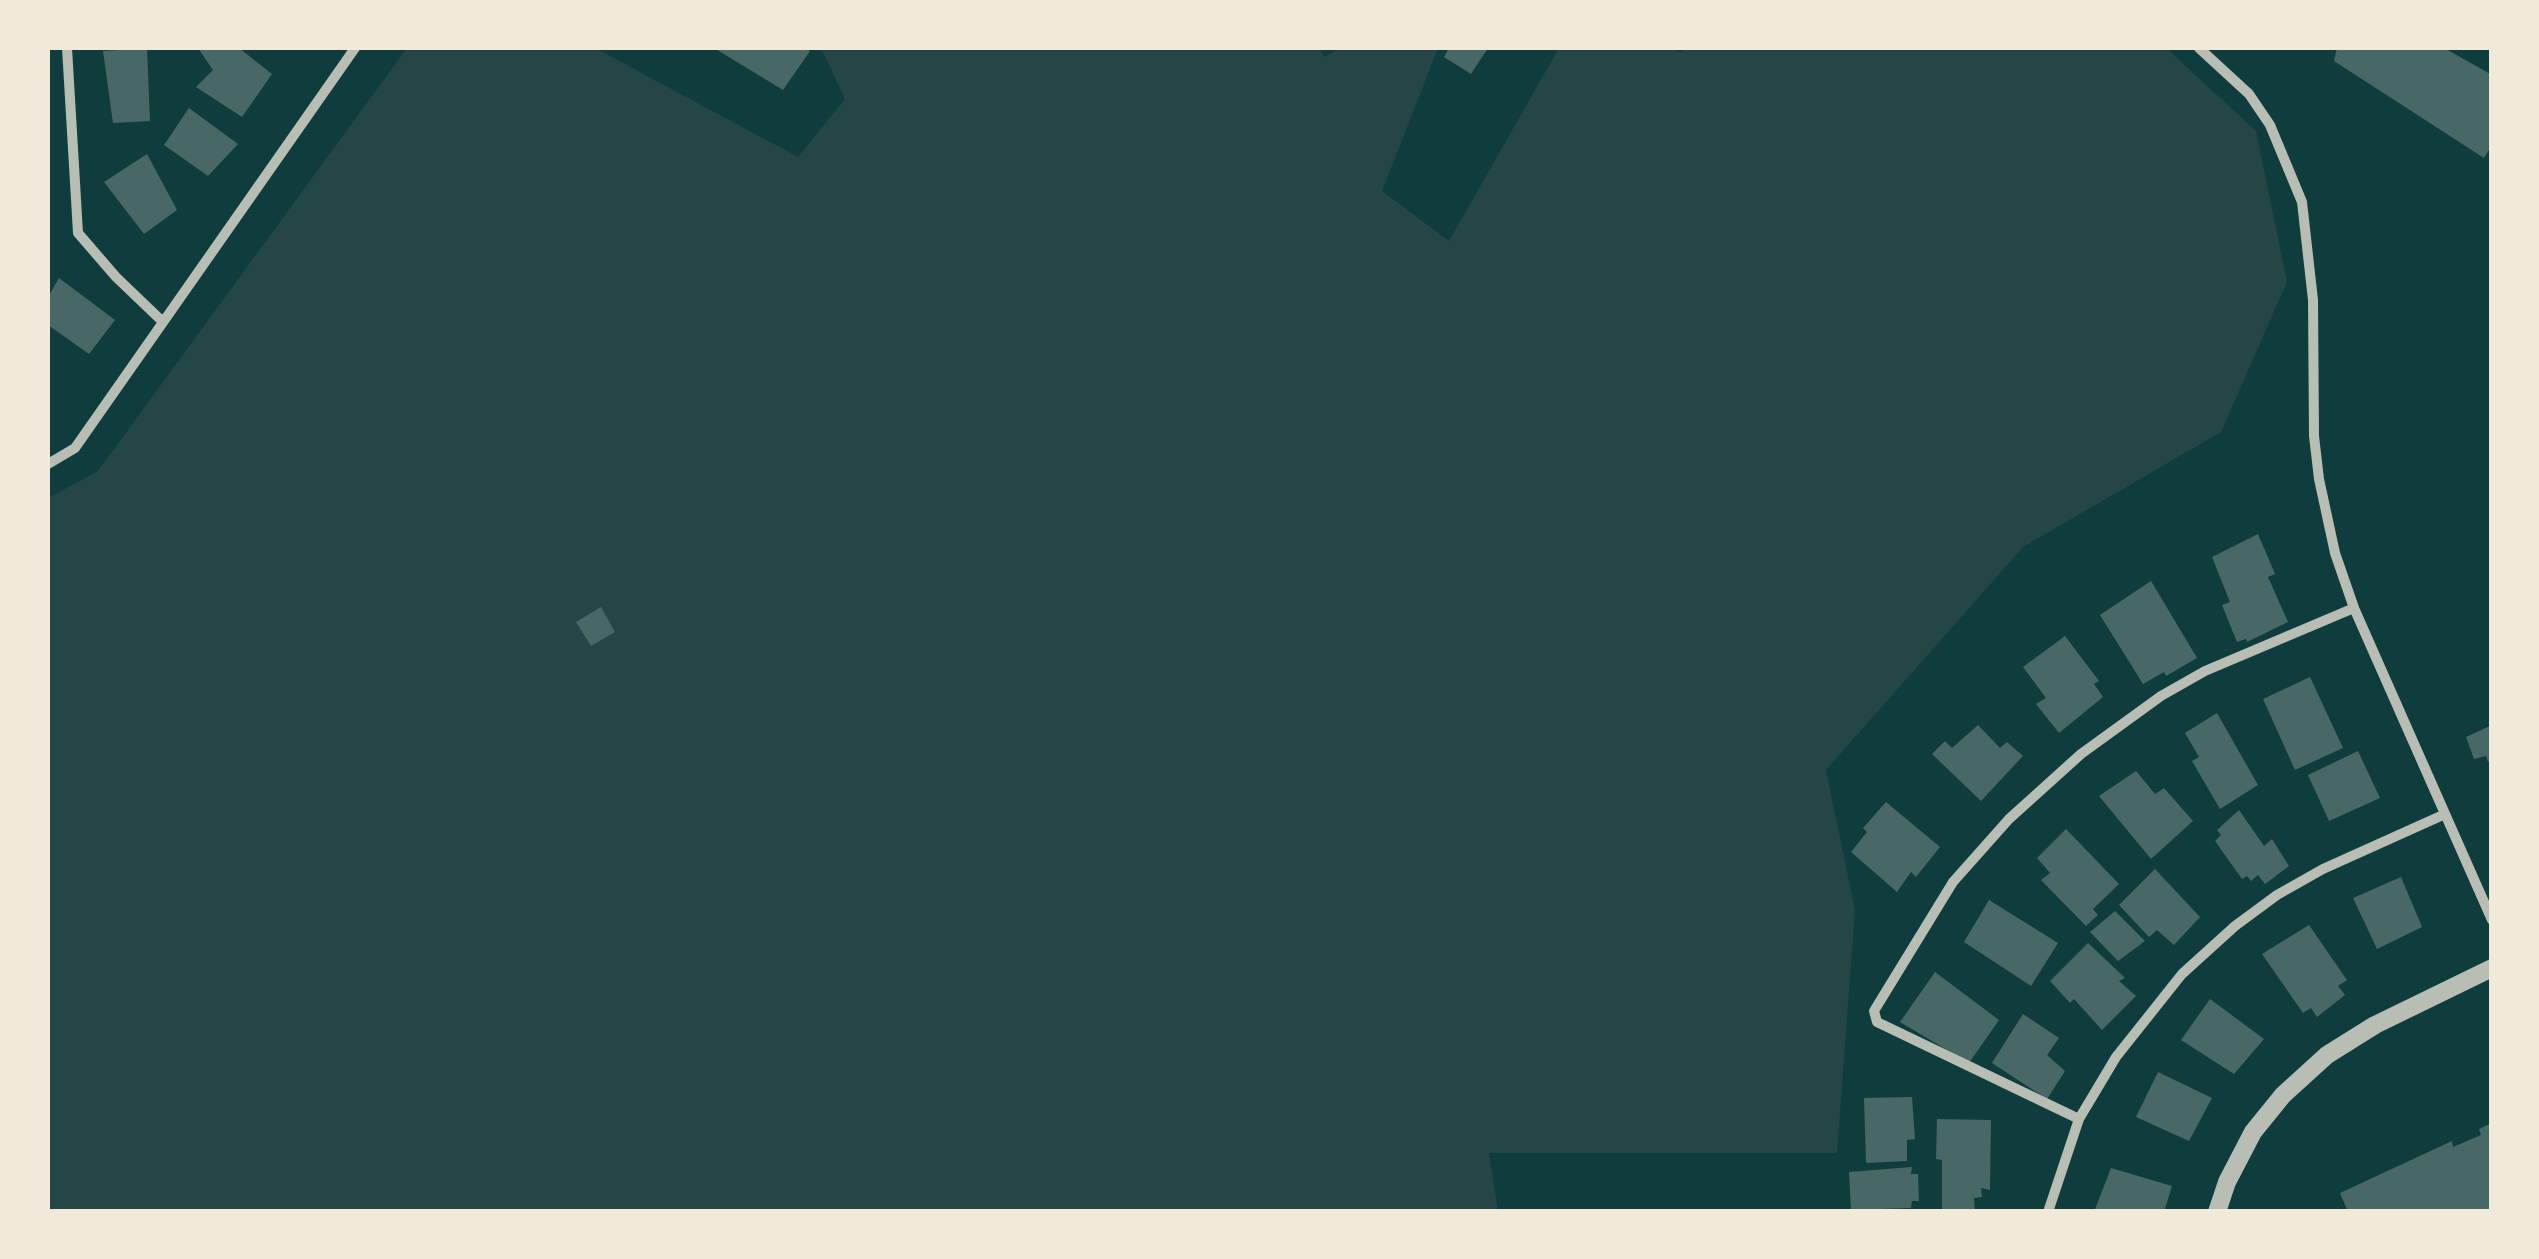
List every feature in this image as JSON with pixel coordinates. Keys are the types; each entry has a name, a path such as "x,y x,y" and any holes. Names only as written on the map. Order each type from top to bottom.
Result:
{"street":[{"path":"66,48 78,233 163,322"},
{"path":"48,464 75,448 356,48"},
{"path":"2199,48 2249,94 2270,126 2302,202 2313,300 2314,436 2318,479 2334,553 2354,608 2492,920"},
{"path":"2079,1120 1877,1022 1874,1010 1953,882 2009,819 2081,754 2161,696 2205,670 2354,608"},
{"path":"2048,1212 2079,1120 2116,1057 2162,995 2235,926 2277,896 2323,869 2444,815"},
{"path":"2217,1212 2226,1182 2253,1132 2283,1095 2327,1055 2375,1025 2492,968"}],"shaded area":[{"path":"407,48 595,48 798,157 845,99 821,48 1318,48 1325,57 1340,48 1438,48 1382,191 1449,241 1559,48 1670,48 1681,52 1684,48 2166,48 2256,131 2287,282 2221,432 2023,547 1826,770 1855,910 1837,1153 1489,1153 1498,1212 48,1212 48,498 98,471"}],"building":[{"path":"147,48 150,121 113,123 103,51"},
{"path":"198,48 239,48 272,74 242,117 196,87 213,70"},
{"path":"714,48 804,48 810,51 783,90"},
{"path":"1449,48 1488,48 1471,74 1444,57"},
{"path":"2337,48 2444,48 2492,75 2492,145 2484,158 2334,61"},
{"path":"189,108 238,144 208,176 164,145"},
{"path":"147,154 177,210 144,234 104,182"},
{"path":"59,278 115,320 89,354 48,325 48,297"},
{"path":"2258,534 2275,574 2268,577 2288,622 2247,642 2237,642 2222,605 2230,602 2212,557"},
{"path":"2151,581 2197,658 2143,684 2100,615"},
{"path":"601,607 615,632 591,646 576,622"},
{"path":"2065,636 2099,681 2094,684 2103,697 2059,733 2036,704 2046,698 2023,667"},
{"path":"2310,677 2343,748 2295,770 2263,699"},
{"path":"2217,713 2258,785 2220,809 2192,761 2199,757 2185,733"},
{"path":"1978,725 2000,748 2007,742 2023,756 1981,801 1932,754 1945,741 1952,748"},
{"path":"2492,725 2492,761 2488,762 2486,756 2474,759 2466,737"},
{"path":"2358,751 2380,798 2329,821 2308,775"},
{"path":"2136,771 2155,794 2164,788 2193,821 2151,859 2099,796"},
{"path":"1886,802 1940,847 1916,877 1911,872 1897,892 1851,852 1867,832 1863,828"},
{"path":"2239,810 2264,846 2272,839 2289,866 2265,884 2258,875 2251,881 2247,876 2242,879 2215,841 2221,835 2217,830"},
{"path":"2066,829 2119,884 2093,909 2098,915 2086,926 2041,880 2050,873 2037,858"},
{"path":"2155,869 2200,917 2174,945 2157,930 2149,937 2119,905"},
{"path":"2401,877 2422,927 2377,949 2353,898"},
{"path":"1989,900 2058,943 2031,986 1964,942"},
{"path":"2115,911 2145,941 2118,961 2090,932"},
{"path":"2309,925 2347,980 2338,986 2345,995 2317,1017 2311,1008 2303,1013 2262,954"},
{"path":"2088,943 2125,978 2119,981 2136,996 2102,1030 2074,999 2070,1003 2050,981"},
{"path":"1935,972 1999,1020 1969,1063 1900,1022"},
{"path":"2210,999 2264,1039 2234,1074 2181,1040"},
{"path":"2023,1014 2059,1038 2047,1055 2065,1071 2047,1099 1992,1063"},
{"path":"2158,1072 2212,1098 2189,1141 2136,1117"},
{"path":"1912,1097 1915,1139 1907,1140 1907,1161 1866,1163 1864,1098"},
{"path":"1937,1119 1991,1120 1990,1190 1981,1188 1982,1197 1974,1198 1975,1212 1942,1212 1942,1160 1936,1159"},
{"path":"2492,1123 2492,1212 2348,1212 2340,1193 2452,1141 2453,1147 2481,1135 2479,1129"},
{"path":"1912,1167 1911,1174 1918,1174 1919,1201 1912,1201 1911,1208 1851,1210 1849,1172"},
{"path":"2111,1168 2172,1186 2164,1212 2094,1212"}]}
